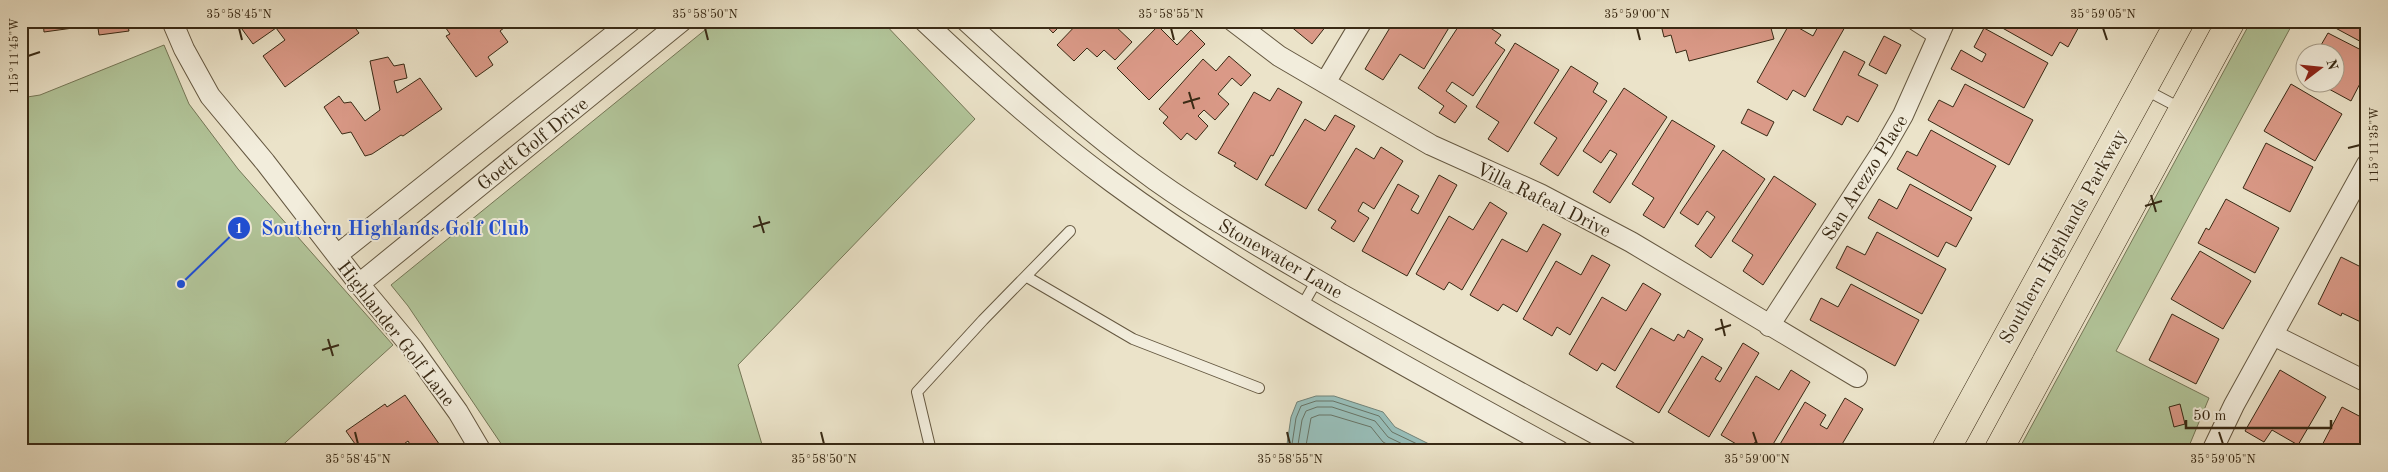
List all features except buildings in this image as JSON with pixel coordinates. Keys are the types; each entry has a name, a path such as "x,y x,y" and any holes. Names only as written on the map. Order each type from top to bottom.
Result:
{"main road":[{"name":"Southern Highlands Parkway","path":"1945,451 2180,21"},
{"path":"1998,451 2231,21"}],"street":[{"name":"Highlander Golf Lane","path":"172,21 184,49 210,96 425,364 481,451"},
{"name":"Goett Golf Drive","path":"337,255 631,21"},
{"name":"Goett Golf Drive","path":"359,284 682,21"},
{"name":"Stonewater Lane","path":"924,21 1000,91 1078,156 1187,235 1302,308 1559,451"},
{"name":"Stonewater Lane","path":"966,21 1056,102 1125,158 1227,227 1471,368 1627,451"},
{"name":"Villa Rafeal Drive","path":"1233,21 1279,56 1431,145 1540,194 1631,242 1857,377"},
{"path":"1325,83 1362,21"},
{"path":"1917,21 1942,28"},
{"name":"San Arezzo Place","path":"1770,326 1904,115 1942,28"},
{"path":"2212,451 2226,419 2367,164"},
{"path":"2273,335 2367,382"}],"lane":[{"path":"2143,88 2183,110"},
{"path":"931,451 917,392 983,320 1070,231"},
{"path":"1027,277 1133,339 1259,388"},
{"path":"1302,308 1317,280"}],"green space":[{"path":"716,21 882,21 975,119 738,365 764,451 506,451 408,306 391,285"},
{"path":"2251,21 2294,21 2116,351 2209,398 2187,451 2018,451"},
{"path":"164,45 189,104 238,169 393,345 276,451 21,451 21,98 40,95"}],"water":[{"path":"1316,396 1334,396 1383,412 1395,427 1443,451 1286,451 1291,417 1297,402"}],"place":[{"name":"Southern Highlands Golf Club","path":"181,284"}]}
